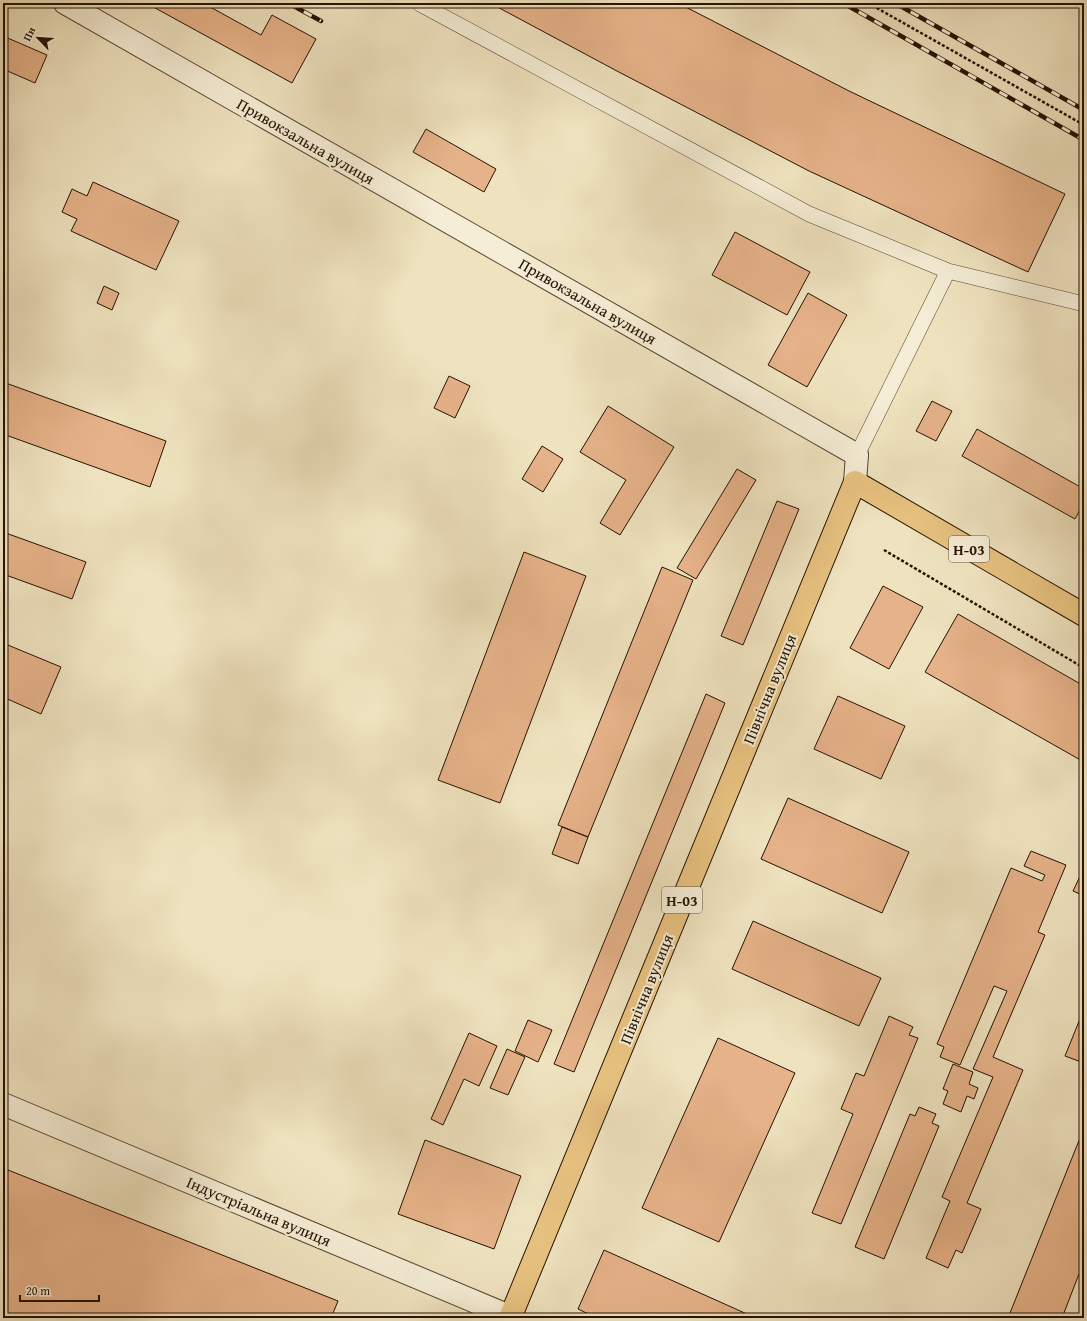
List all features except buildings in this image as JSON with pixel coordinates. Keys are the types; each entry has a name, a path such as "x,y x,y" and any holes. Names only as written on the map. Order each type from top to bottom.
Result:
{"main road":[{"name":"Н-03","path":"855,482 1084,615"},
{"name":"Північна вулиця","path":"512,1318 855,482"}],"street":[{"name":"Привокзальна вулиця","path":"65,3 857,454"},
{"path":"855,482 857,454"},
{"name":"Індустріальна вулиця","path":"3,1104 512,1318"}],"lane":[{"path":"420,4 809,214 948,271 1084,304"},
{"path":"857,454 948,271"}],"path":[{"path":"868,3 1084,125"},
{"path":"884,550 1084,668"}],"railway":[{"path":"288,3 321,21"},
{"path":"843,3 1084,140"},
{"path":"895,3 1084,110"}]}
